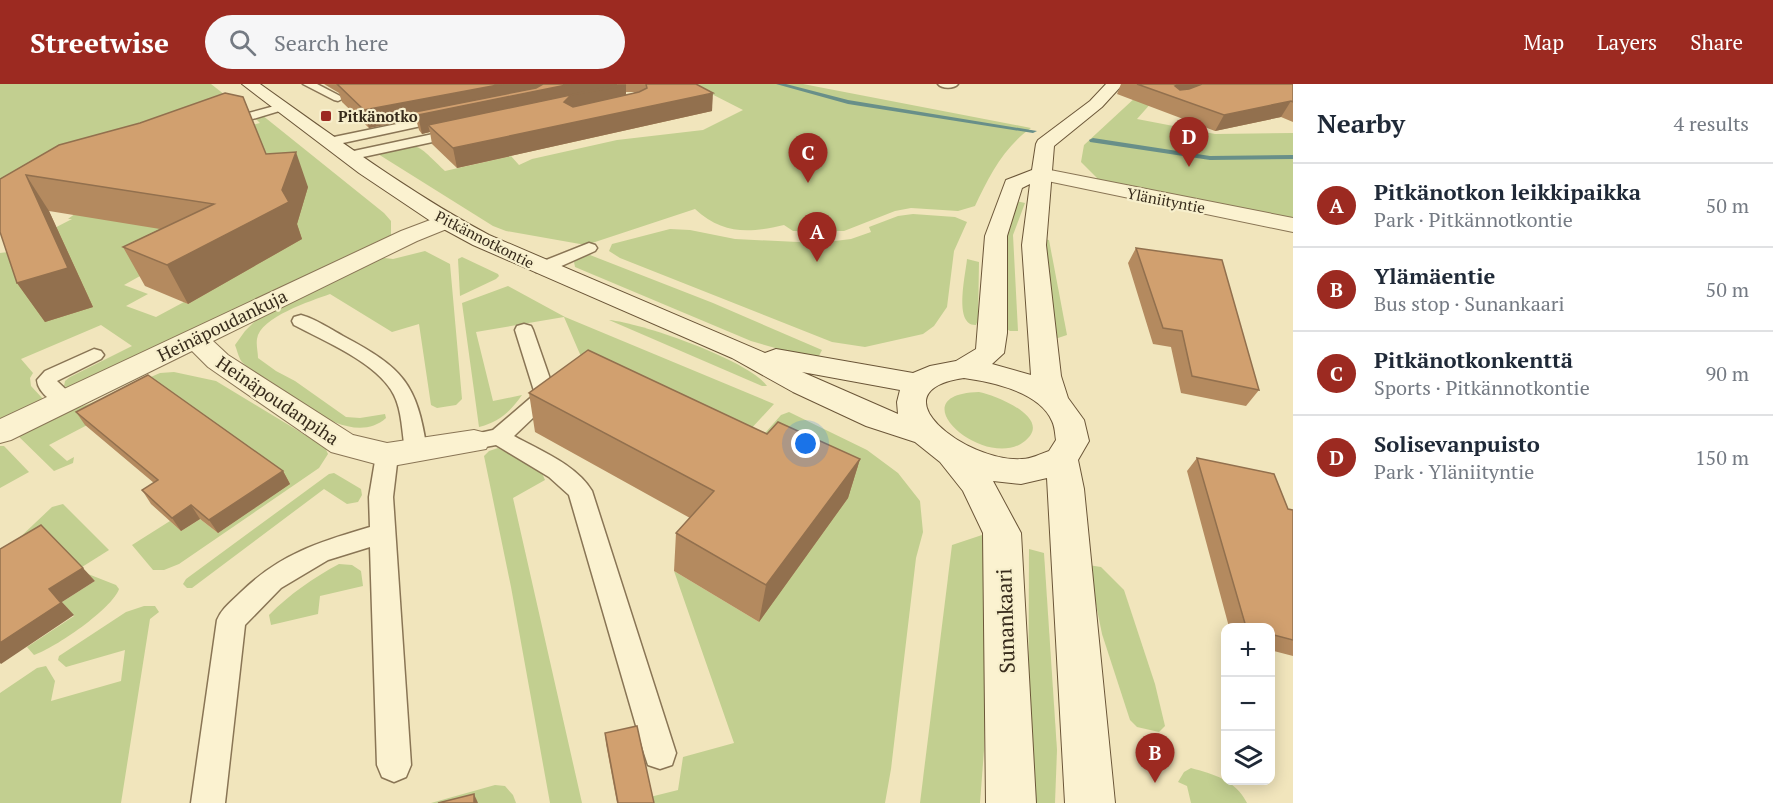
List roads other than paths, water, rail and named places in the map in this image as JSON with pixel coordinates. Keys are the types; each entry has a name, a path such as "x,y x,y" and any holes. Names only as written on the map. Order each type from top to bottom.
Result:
{"street":[{"name":"Pitkännotkontie","path":"250,84 349,156 446,221 542,268 742,352 804,385 939,444"},
{"path":"1054,403 1046,376 1034,245 1045,144 1096,104 1115,84"},
{"path":"963,369 990,353 993,333 996,236 1013,184 1040,174"},
{"name":"Yläniityntie","path":"1040,174 1293,225"},
{"name":"Heinäpoudankuja","path":"0,432 409,236 446,221"},
{"name":"Heinäpoudanpiha","path":"195,339 218,361 343,444 401,452 487,439"},
{"name":"Pitkännotkontie","path":"742,352 919,384"},
{"path":"963,369 996,373 1014,379 1036,389 1054,403 1068,420 1073,441 1061,460 1022,472 990,468 939,444 916,421 911,404 919,384 942,372 963,369"},
{"name":"Sunankaari","path":"939,444 977,484 1002,533 1011,803"},
{"path":"1061,460 1066,489 1090,803"}],"lane":[{"path":"308,84 339,98"},
{"path":"943,84 953,84"},
{"path":"205,130 238,118 282,107"},
{"path":"329,142 458,116"},
{"path":"349,156 479,128"},
{"path":"542,268 589,248"},
{"path":"301,321 370,360 400,388 411,415 401,452 381,497 394,765"},
{"path":"524,330 546,396 487,439 557,471 579,491 660,753"},
{"path":"66,400 47,384 47,380 52,375 94,355"},
{"path":"208,803 231,620 271,580 320,552 382,533"}],"waterway":[{"path":"779,84 848,102 1033,131"},
{"path":"1093,140 1210,158 1293,157"}],"place":[{"name":"Pitkänotko","path":"326,116"},
{"name":"Solisevanpuisto","path":"1189,167"},
{"name":"Pitkänotkonkenttä","path":"808,183"},
{"name":"Pitkänotkon leikkipaikka","path":"817,262"},
{"name":"Ylämäentie","path":"1155,783"}]}
